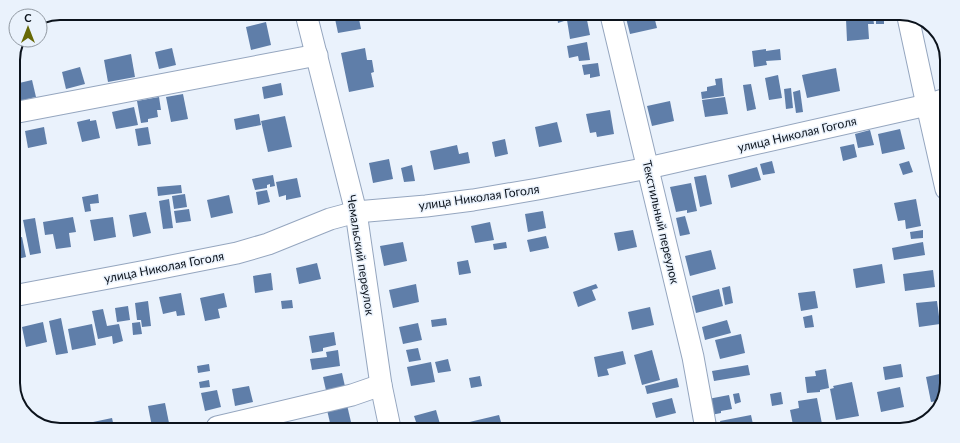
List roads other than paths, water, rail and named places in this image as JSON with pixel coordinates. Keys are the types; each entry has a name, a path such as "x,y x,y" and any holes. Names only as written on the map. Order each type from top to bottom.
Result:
{"street":[{"name":"Чемальский переулок","path":"308,20 356,212 380,385 389,423"},
{"name":"Текстильный переулок","path":"611,20 693,358 705,423"},
{"path":"909,21 940,162"},
{"path":"20,112 317,55"},
{"name":"улица Николая Гоголя","path":"20,295 237,253 268,244 330,219 356,212 474,200 538,189 648,168 940,101"},
{"path":"233,423 352,395 380,385"}]}
